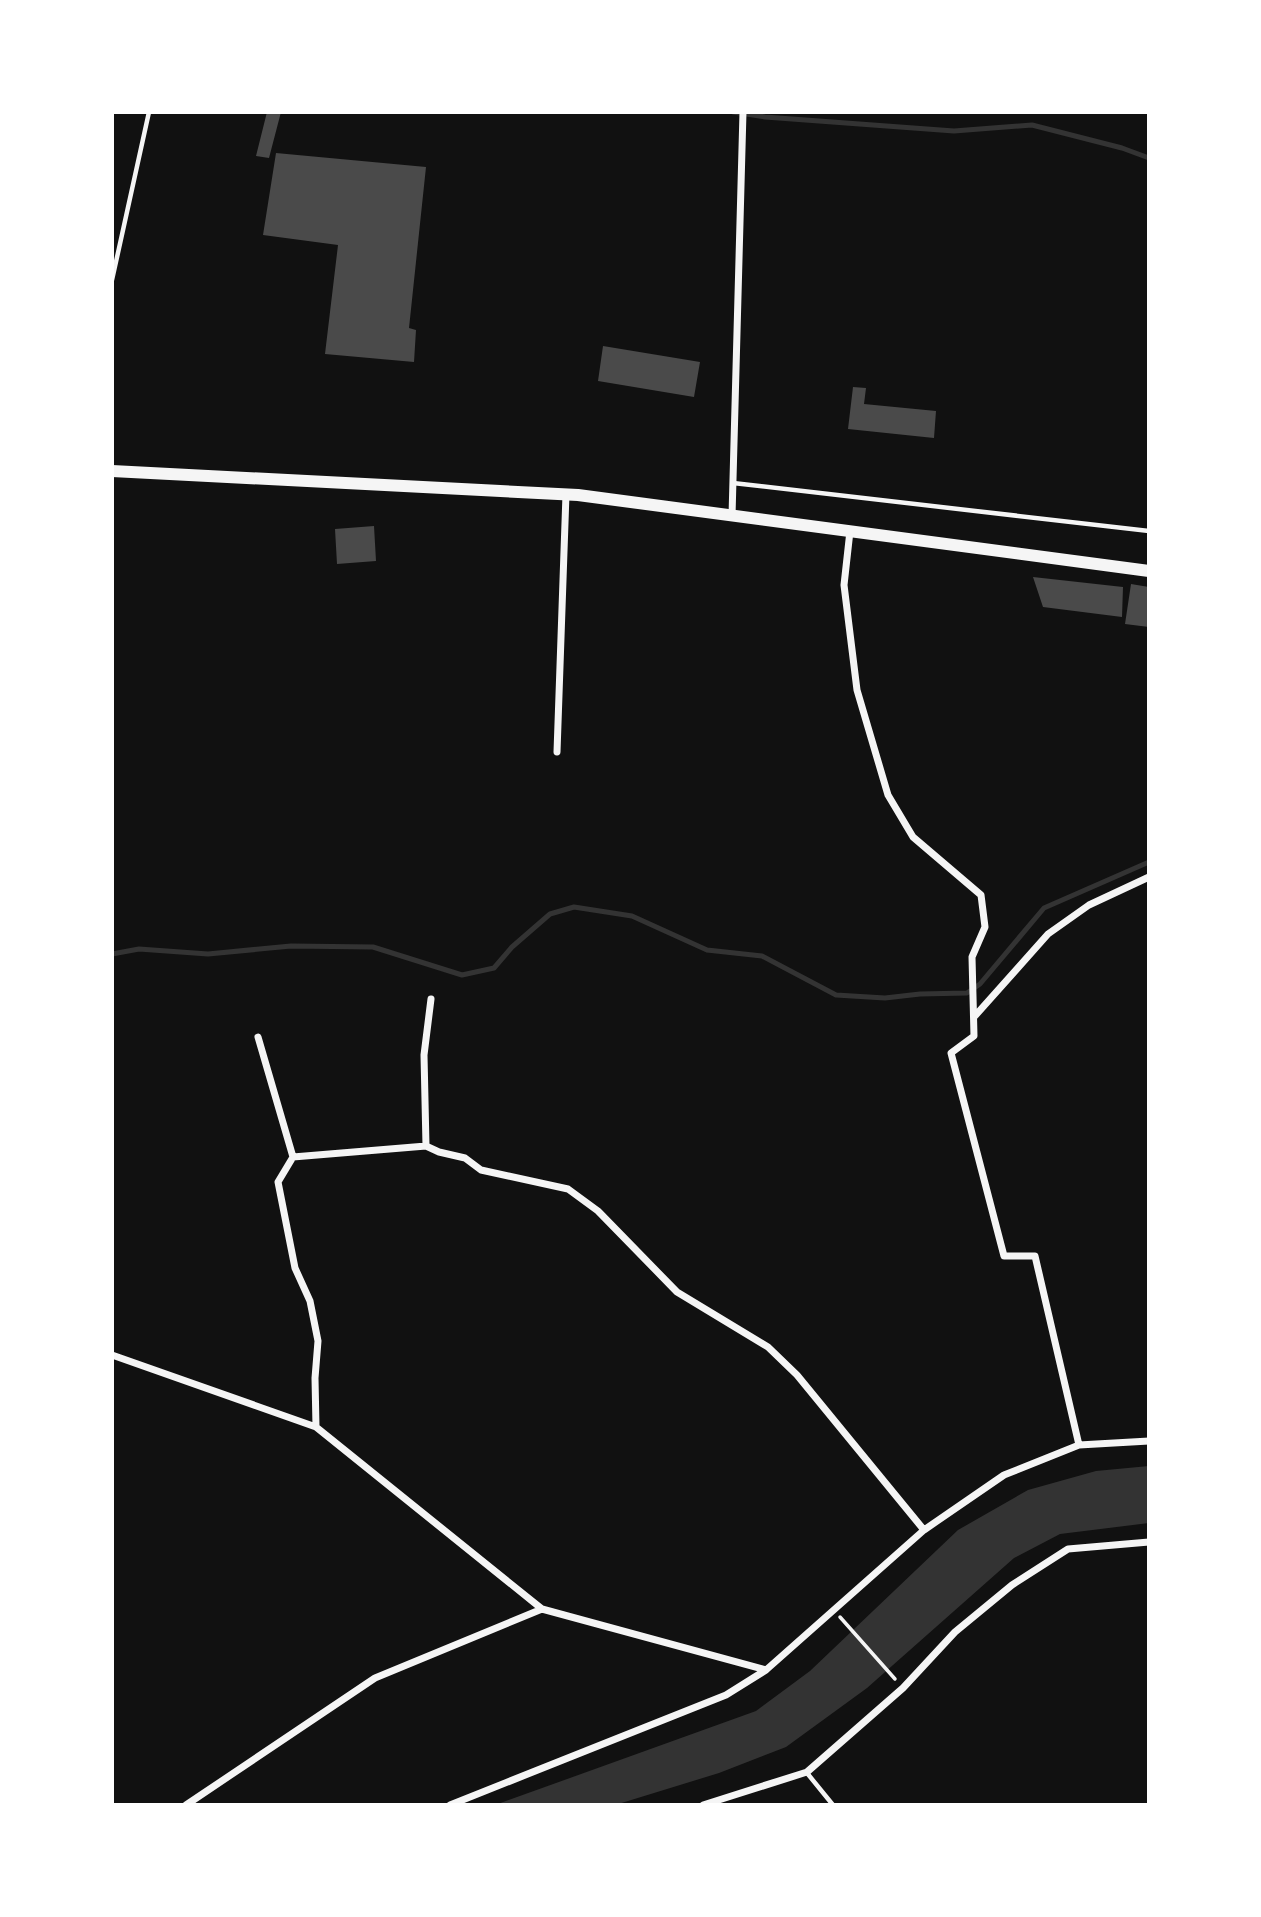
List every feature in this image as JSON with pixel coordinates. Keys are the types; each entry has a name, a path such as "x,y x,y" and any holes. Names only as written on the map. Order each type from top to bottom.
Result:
{"main road":[{"path":"112,471 566,494 1149,570"}],"street":[{"path":"732,516 743,112"},
{"path":"557,752 566,494"},
{"path":"850,531 844,585 857,690 888,795 913,837 981,895 985,927 972,957 974,1036 951,1053 1004,1256 1035,1256 1079,1445"},
{"path":"974,1017 1048,933 1089,905 1149,877"},
{"path":"425,1146 424,1055 431,999"},
{"path":"258,1037 293,1157 278,1182 295,1268 310,1301 318,1340 314,1378 316,1427"},
{"path":"293,1157 425,1146 465,1158 481,1171 568,1189 598,1211 677,1292 768,1347 797,1375 924,1530"},
{"path":"112,1355 316,1427 542,1609 766,1670"},
{"path":"450,1805 726,1695 766,1670 924,1530 1004,1475 1079,1445 1149,1441"},
{"path":"703,1805 807,1772 903,1688 955,1632 1012,1585 1068,1549 1149,1542"},
{"path":"186,1805 375,1678 542,1609"}],"lane":[{"path":"112,280 149,112"},
{"path":"733,483 1149,531"},
{"path":"807,1772 833,1805"}],"path":[{"path":"842,1620 895,1678"}],"shaded area":[{"path":"1149,1466 1149,1523 1060,1534 1014,1558 867,1688 786,1747 719,1773 615,1805 495,1805 756,1711 810,1671 958,1530 1028,1490 1096,1471"}],"building":[{"path":"267,112 281,112 269,158 256,156"},
{"path":"276,153 426,167 409,328 416,330 414,362 325,354 338,245 263,235"},
{"path":"603,346 700,362 694,397 598,381"},
{"path":"853,387 866,388 864,404 936,411 934,438 848,429"},
{"path":"374,526 376,561 337,564 335,529"},
{"path":"1033,577 1123,587 1122,617 1043,607"},
{"path":"1131,584 1149,587 1149,627 1125,624"}],"waterway":[{"path":"733,112 765,117 954,131 1032,125 1122,148 1149,158"},
{"path":"112,954 139,949 208,954 291,946 373,947 462,975 494,968 512,947 550,914 574,907 632,916 707,950 762,956 836,995 885,998 967,993 980,984 1044,908 1149,862"}]}
